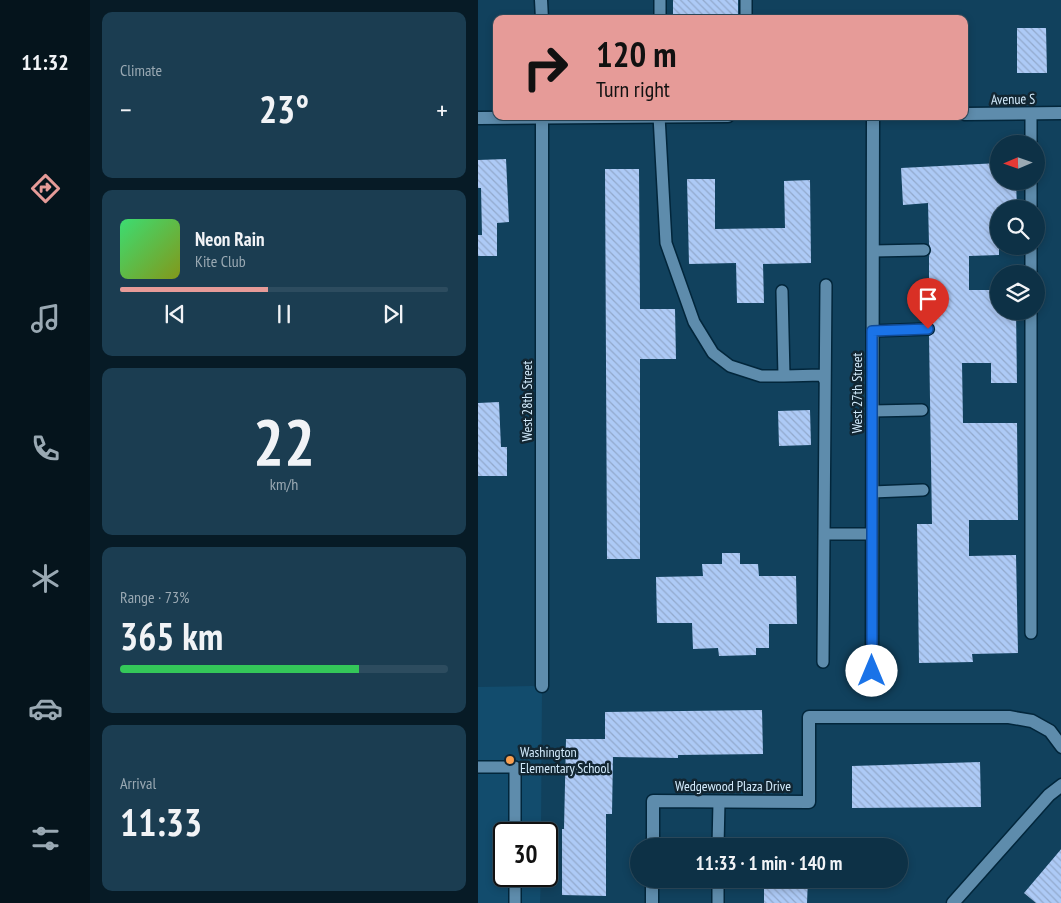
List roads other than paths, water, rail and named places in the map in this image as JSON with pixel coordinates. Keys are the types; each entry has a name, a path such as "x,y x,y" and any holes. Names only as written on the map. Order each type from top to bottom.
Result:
{"street":[{"path":"542,0 542,15"},
{"name":"Avenue S","path":"968,114 1062,113"},
{"path":"478,118 493,118"},
{"name":"West 28th Street","path":"542,120 542,686"},
{"name":"West 27th Street","path":"872,671 873,120"},
{"name":"Wedgewood Plaza Drive","path":"653,838 653,801 809,802 809,717 1009,716 1032,720 1050,731 1062,748"},
{"path":"962,901 1049,795 1062,786"},
{"path":"652,888 652,903"}],"lane":[{"path":"660,0 660,15"},
{"path":"746,0 746,15"},
{"path":"1031,114 1031,135"},
{"path":"659,120 666,243 694,322 713,353 730,366 761,376 822,376 825,381"},
{"path":"873,251 924,250"},
{"path":"823,662 826,286"},
{"path":"782,291 784,376"},
{"path":"1031,320 1031,633"},
{"path":"872,331 928,329"},
{"path":"872,411 922,410"},
{"path":"872,492 923,490"},
{"path":"824,534 872,534"},
{"path":"478,767 515,767 515,822"},
{"path":"718,802 718,838"},
{"path":"515,887 515,903"},
{"path":"718,888 718,903"}],"place":[{"name":"Washington Elementary School","path":"510,760"}]}
